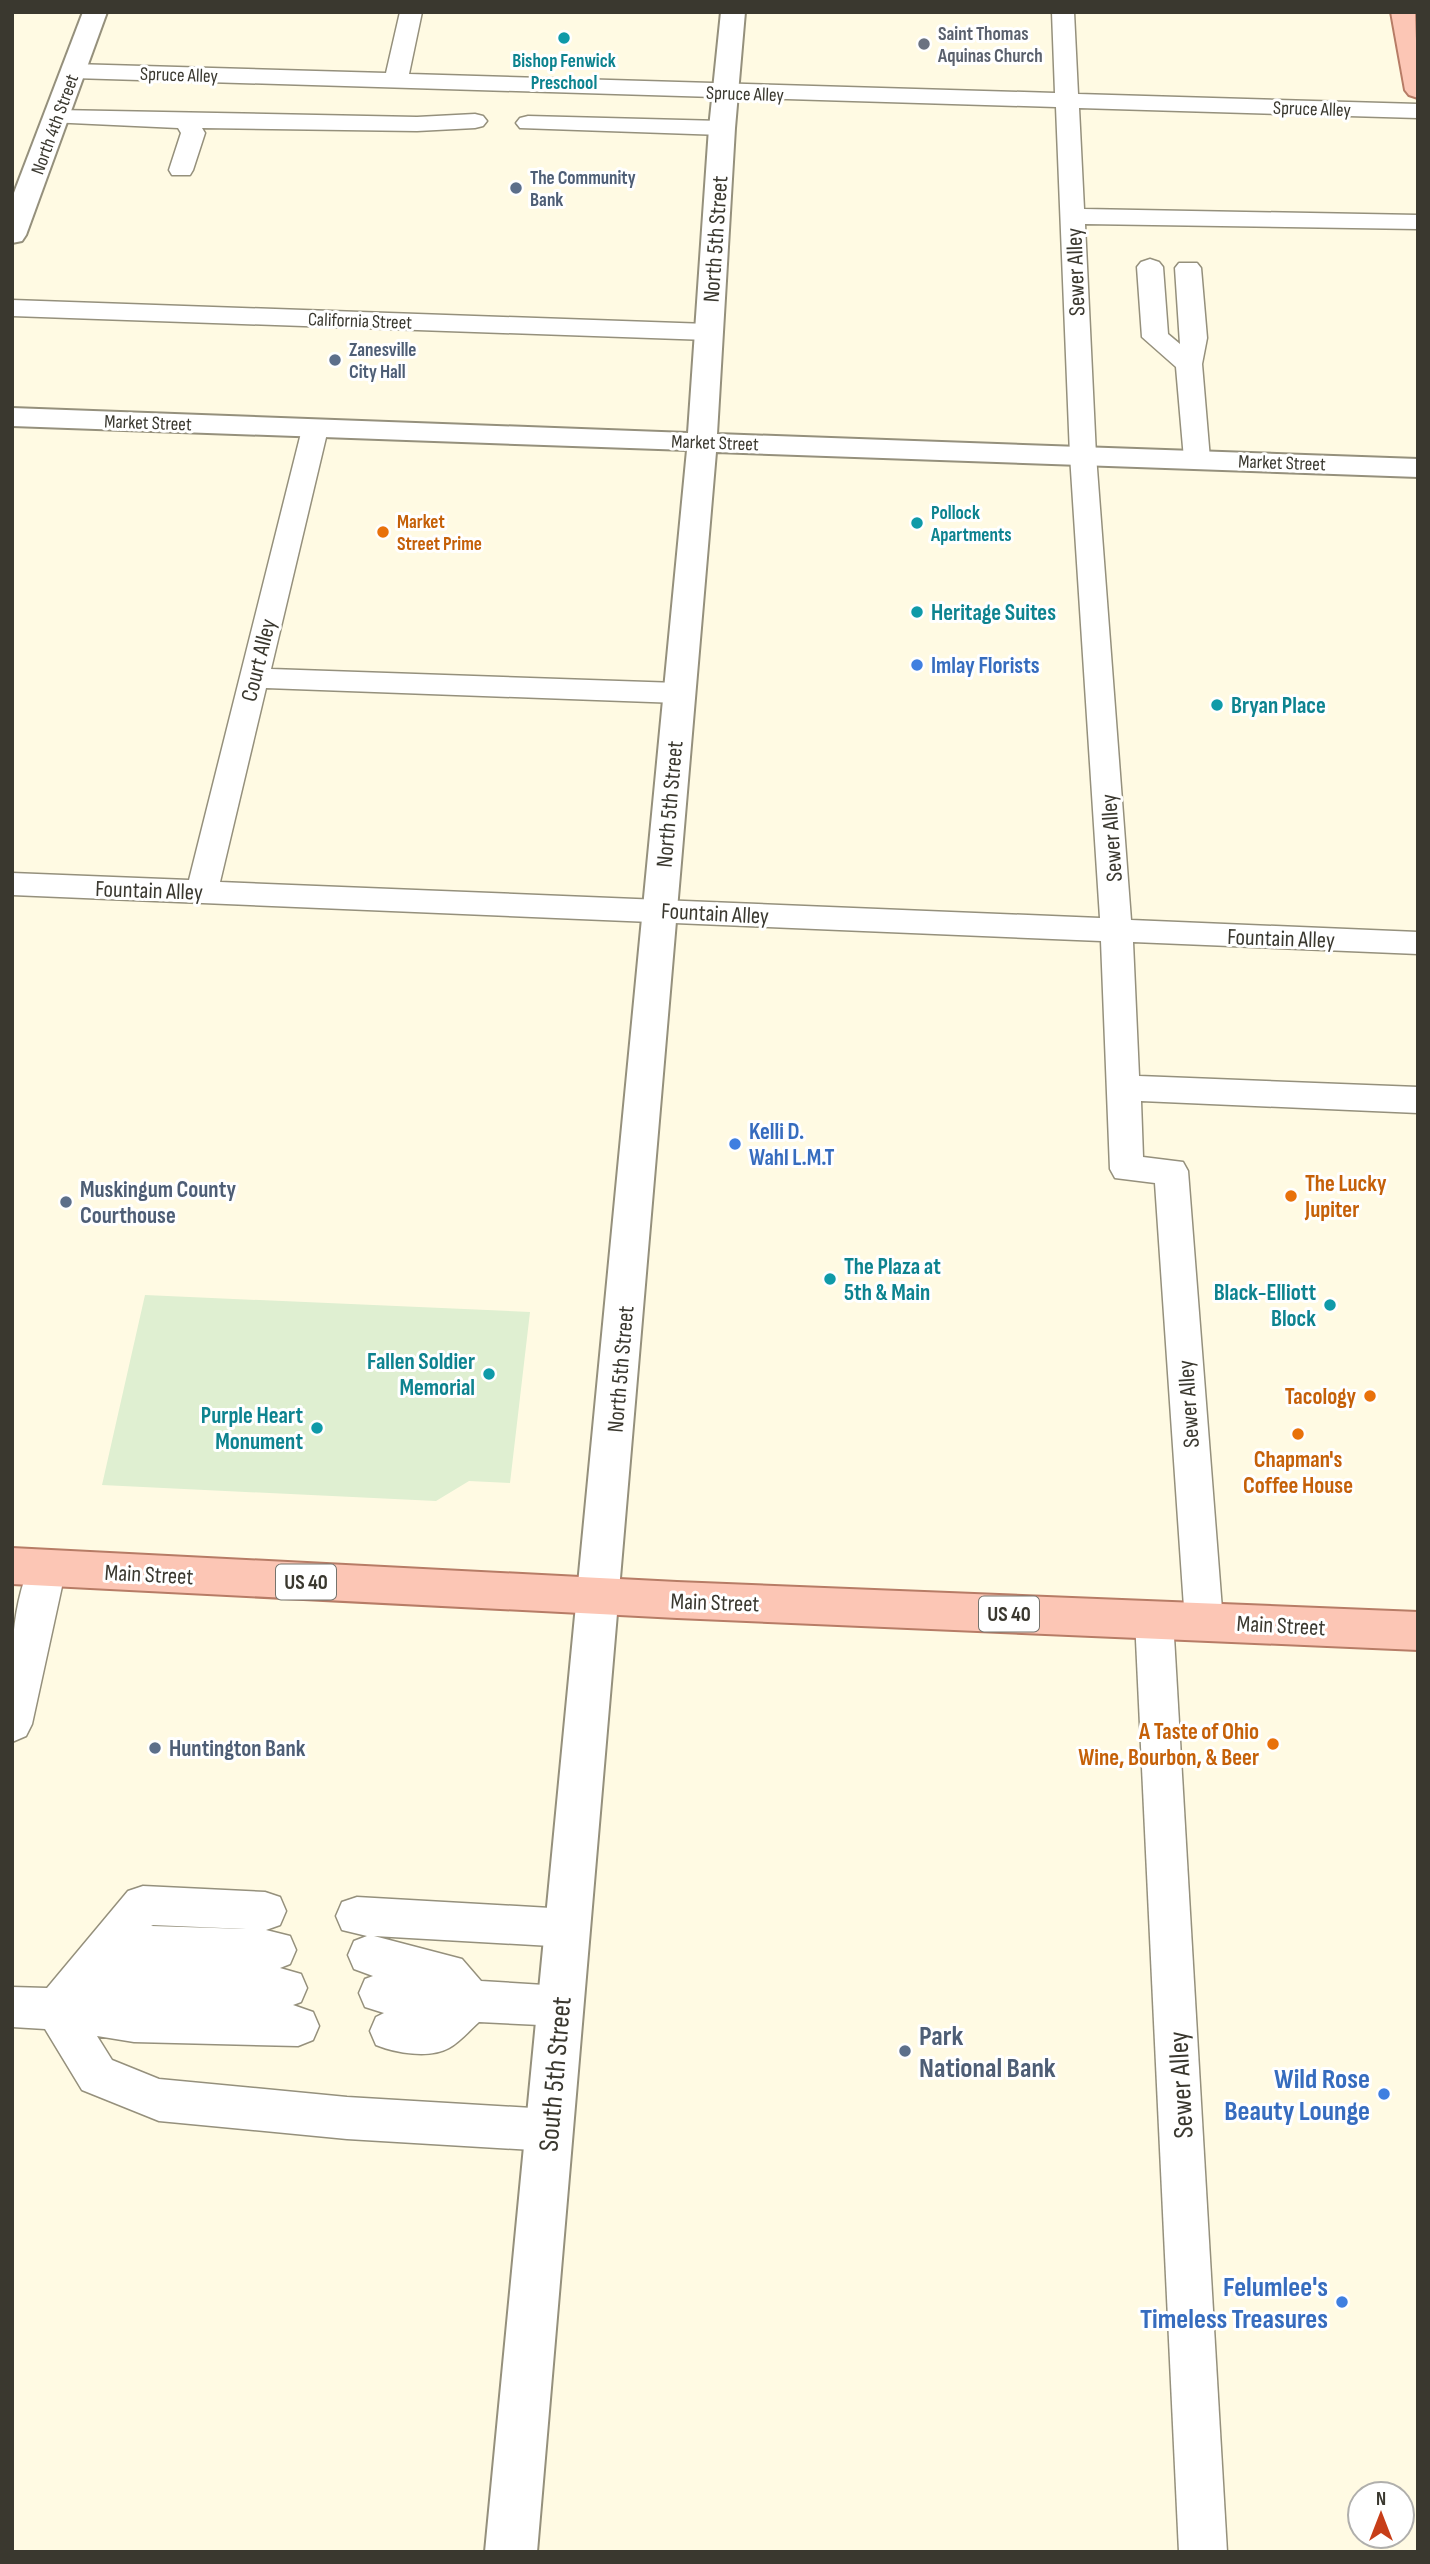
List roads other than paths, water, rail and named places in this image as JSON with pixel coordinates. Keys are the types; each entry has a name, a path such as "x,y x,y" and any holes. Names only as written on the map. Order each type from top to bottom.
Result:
{"main road":[{"name":"North 4th Street","path":"12,235 95,12"},
{"name":"North 5th Street","path":"600,1596 678,693 703,442 722,128 733,12"},
{"path":"1403,12 1418,90"},
{"name":"Market Street","path":"12,417 1418,468"},
{"name":"Main Street","path":"29,1567 600,1596 1418,1631"},
{"name":"South 5th Street","path":"511,2552 600,1596"}],"lane":[{"path":"396,81 411,12"},
{"name":"Sewer Alley","path":"1063,12 1083,455 1116,933 1127,1169 1171,1171 1204,1622"},
{"name":"Spruce Alley","path":"73,71 1418,111"},
{"path":"57,117 417,124 475,121"},
{"path":"181,170 193,133 186,121"},
{"path":"528,124 722,128"},
{"path":"1073,216 1175,228 1418,222"},
{"path":"1189,364 1216,339 1179,268 1155,337 1189,364 1197,459"},
{"name":"California Street","path":"12,308 708,332"},
{"name":"Court Alley","path":"202,892 315,429"},
{"path":"254,678 678,693"},
{"name":"Fountain Alley","path":"12,884 660,910 1116,933 1418,943"},
{"path":"1122,1088 1418,1100"},
{"path":"12,1724 29,1567"},
{"name":"Sewer Alley","path":"1154,1619 1203,2552"},
{"path":"57,2009 143,1905 265,1911"},
{"path":"374,1974 568,1928"},
{"path":"12,2007 57,2009 134,2022 287,1988 149,1946 57,2009"},
{"path":"374,1974 447,1973 471,2001"},
{"path":"374,1974 436,2033 471,2001 561,2006"},
{"path":"57,2009 97,2075 159,2101 347,2118 549,2130"}],"place":[{"name":"Bishop Fenwick Preschool","path":"564,38"},
{"name":"Saint Thomas Aquinas Church","path":"924,44"},
{"name":"The Community Bank","path":"516,188"},
{"name":"Zanesville City Hall","path":"335,360"},
{"name":"Pollock Apartments","path":"917,523"},
{"name":"Market Street Prime","path":"383,532"},
{"name":"Heritage Suites","path":"917,612"},
{"name":"Imlay Florists","path":"917,665"},
{"name":"Bryan Place","path":"1217,705"},
{"name":"Kelli D. Wahl L.M.T","path":"735,1144"},
{"name":"The Lucky Jupiter","path":"1291,1196"},
{"name":"Muskingum County Courthouse","path":"66,1202"},
{"name":"The Plaza at 5th & Main","path":"830,1279"},
{"name":"Black-Elliott Block","path":"1330,1305"},
{"name":"Fallen Soldier Memorial","path":"489,1374"},
{"name":"Tacology","path":"1370,1396"},
{"name":"Purple Heart Monument","path":"317,1428"},
{"name":"Chapman's Coffee House","path":"1298,1434"},
{"name":"A Taste of Ohio Wine, Bourbon, & Beer","path":"1273,1744"},
{"name":"Huntington Bank","path":"155,1748"},
{"name":"Park National Bank","path":"905,2051"},
{"name":"Wild Rose Beauty Lounge","path":"1384,2094"},
{"name":"Felumlee's Timeless Treasures","path":"1342,2302"}]}
